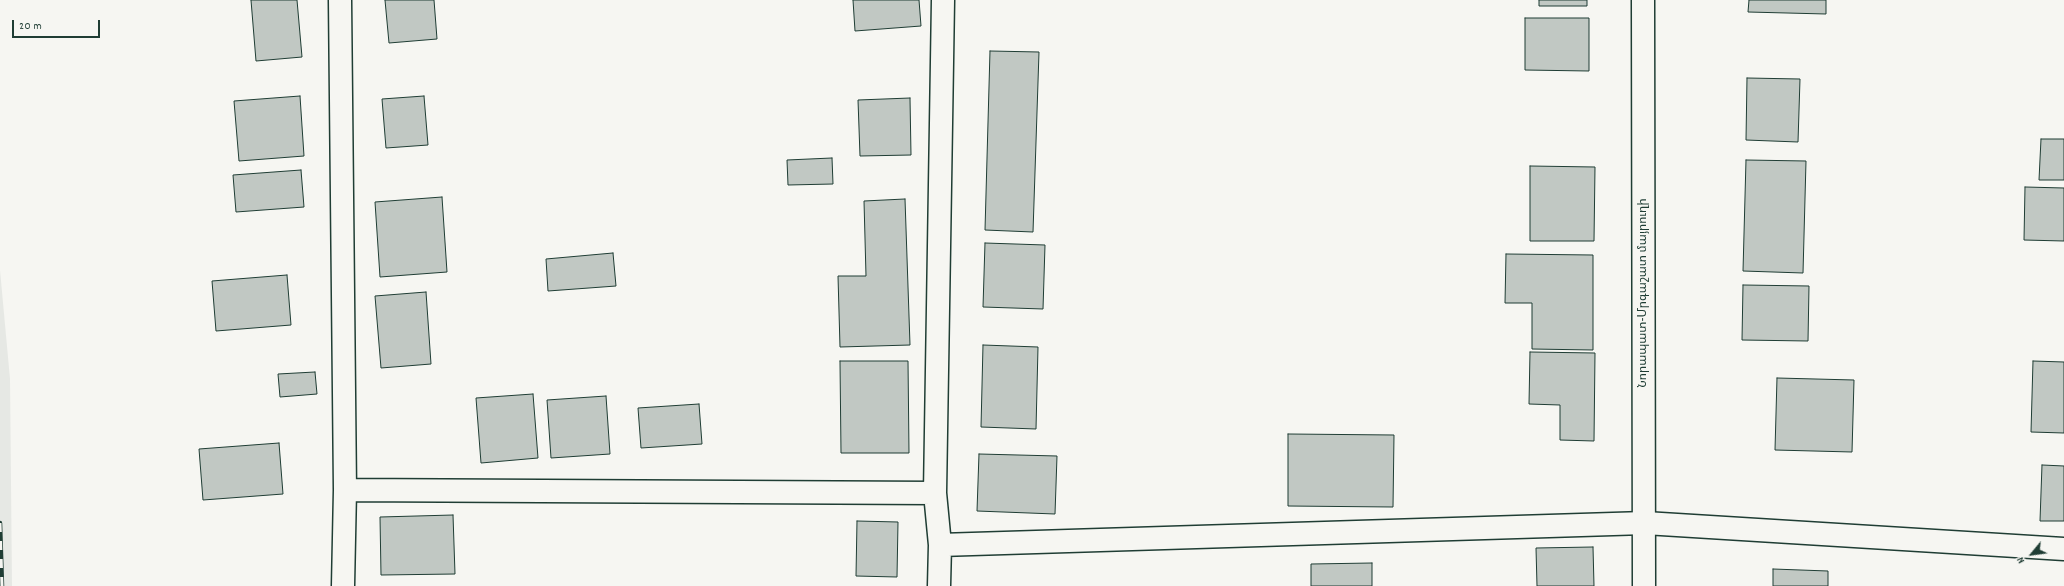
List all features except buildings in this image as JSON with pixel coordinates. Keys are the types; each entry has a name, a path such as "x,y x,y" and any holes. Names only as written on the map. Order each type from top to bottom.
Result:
{"street":[{"path":"340,0 345,490 343,586"},
{"path":"939,586 940,545 935,493 943,0"},
{"name":"Նորապատ-Մրգաշատ մայրուղի","path":"1643,0 1644,586"},
{"path":"345,490 935,493"},
{"path":"940,545 1645,522 2064,549"}],"shaded area":[{"path":"0,270 10,379 12,586 0,586"}],"railway":[{"path":"0,523 2,586"}]}
